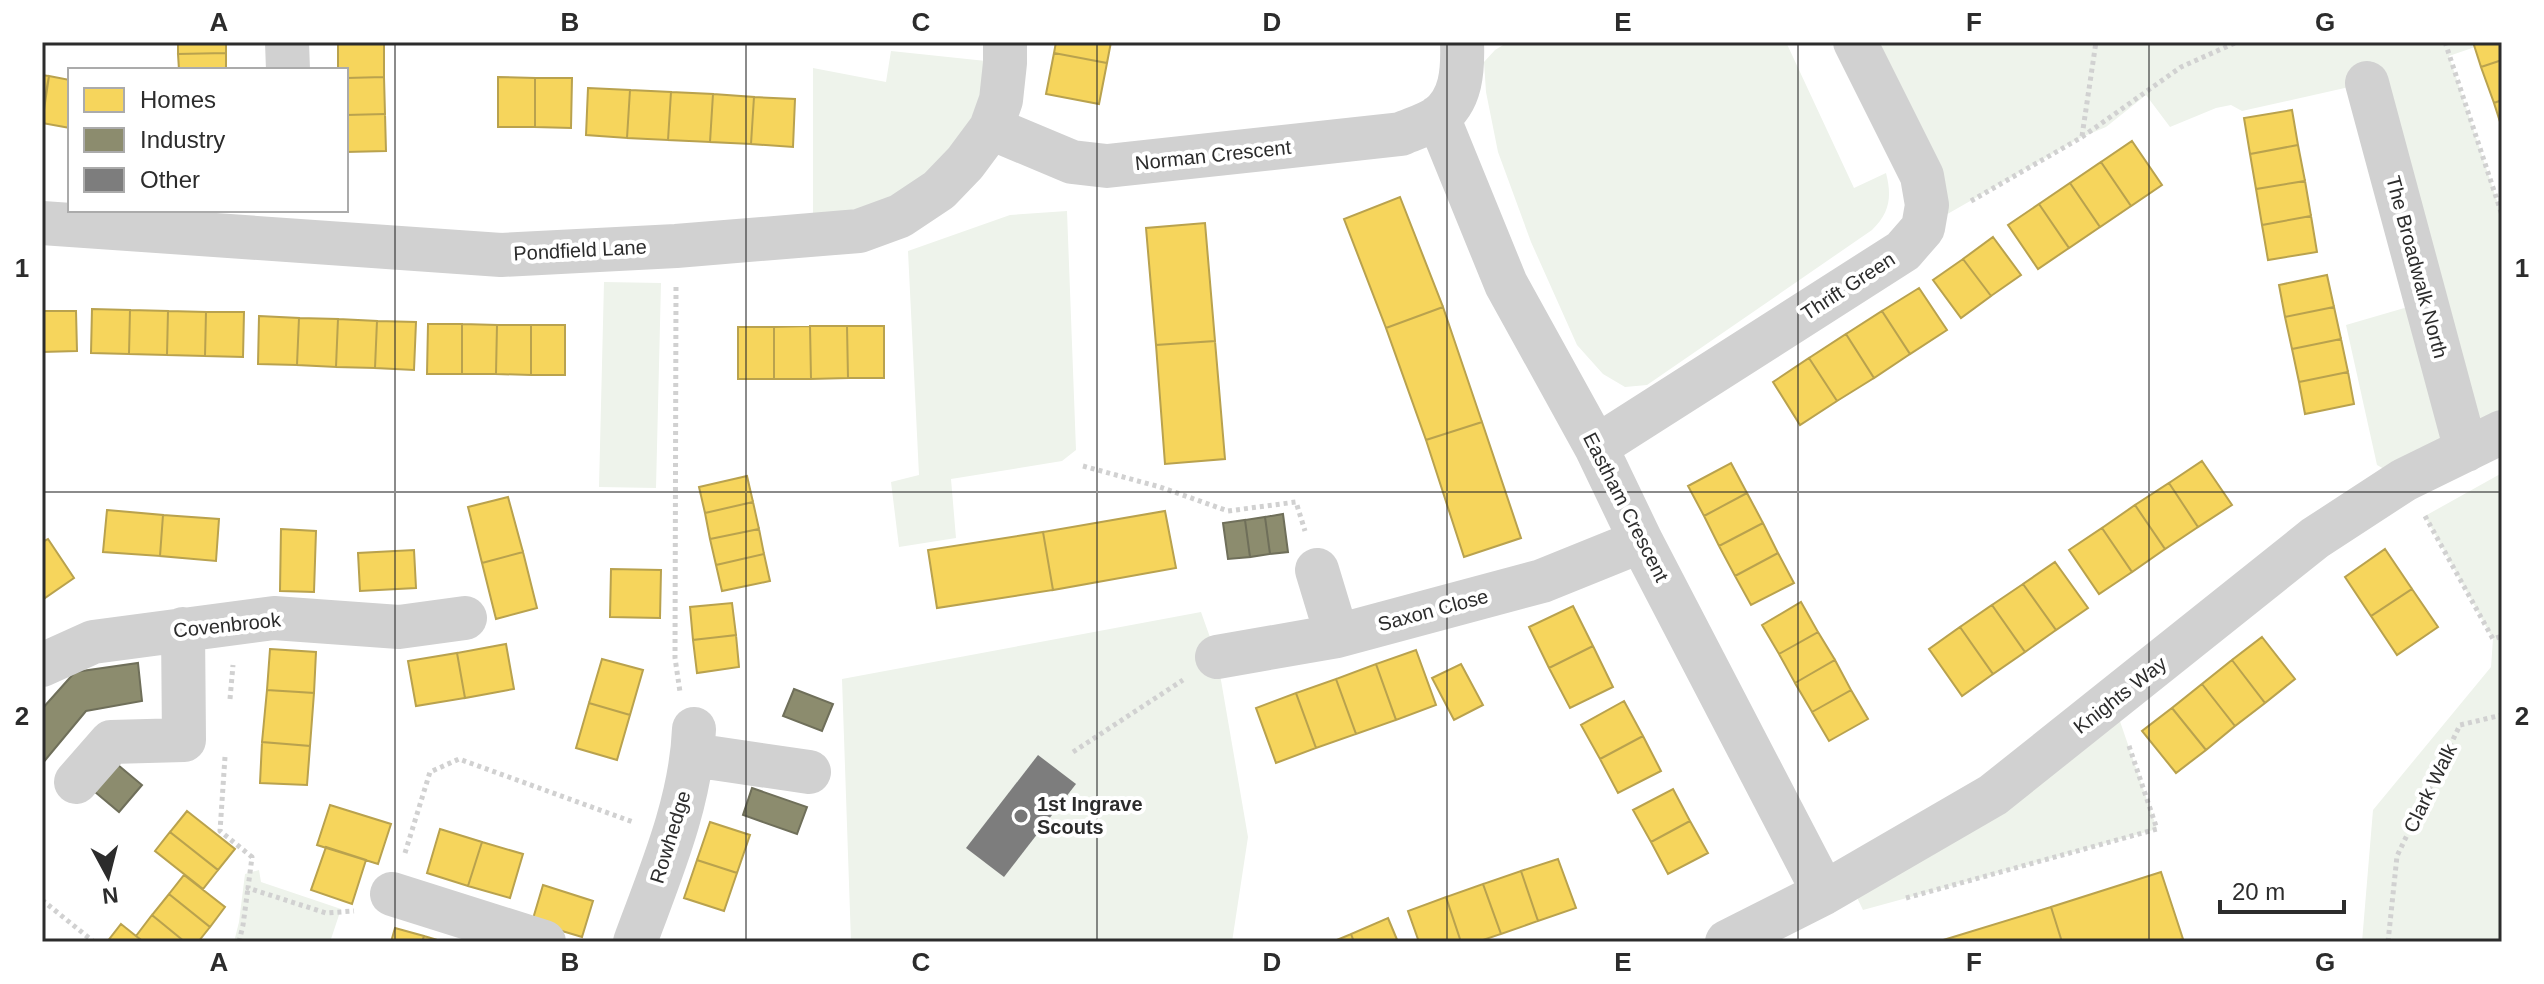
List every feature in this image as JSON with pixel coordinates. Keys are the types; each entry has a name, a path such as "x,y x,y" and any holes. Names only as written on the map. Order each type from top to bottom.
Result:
{"street":[{"path":"287,42 288,68"},
{"name":"Pondfield Lane","path":"42,223 292,226 501,255 676,246 859,231 900,216 939,190 965,163 991,128 1001,100 1005,42"},
{"path":"1438,117 1453,101 1464,72 1462,42"},
{"path":"1855,42 1920,167 1927,205 1923,228"},
{"name":"The Broadwalk North","path":"2367,83 2484,441"},
{"name":"Norman Crescent","path":"991,128 1072,162 1107,166 1401,134 1438,117"},
{"name":"Eastham Crescent","path":"1438,117 1506,284 1596,447 1641,541 1824,893"},
{"name":"Thrift Green","path":"1596,447 1903,251 1923,228"},
{"name":"Knights Way","path":"1727,942 1824,893 1993,795 2315,538 2404,480 2484,441"},
{"name":"Saxon Close","path":"1217,657 1337,636 1542,581 1641,541"},
{"path":"1317,570 1337,636"},
{"name":"Covenbrook","path":"42,665 93,642 274,618 399,627 465,618"},
{"path":"76,782 111,742 184,740 183,629"},
{"path":"693,742 809,772"},
{"name":"Rowhedge","path":"635,942 673,836 693,742"},
{"path":"392,894 544,942"}],"path":[{"path":"2082,137 2096,42"},
{"path":"1923,228 2082,137 2181,67 2237,42"},
{"path":"2445,42 2502,215"},
{"path":"676,246 675,658 678,685 693,742"},
{"path":"1083,466 1160,487 1228,511 1296,502 1317,570"},
{"path":"2404,480 2493,639 2502,636"},
{"path":"230,704 236,624"},
{"path":"1073,752 1217,657"},
{"path":"1892,902 2157,829 2113,701"},
{"name":"Clark Walk","path":"2388,942 2397,856 2460,725 2502,715"},
{"path":"226,751 220,831 252,857 239,942"},
{"path":"248,888 326,913 374,909 392,894 430,772 459,759 673,836"},
{"path":"42,900 94,942"}],"shaded area":[{"path":"1508,42 1786,42 1854,188 1886,173 1889,197 1886,211 1872,230 1647,385 1625,387 1603,374 1577,345 1531,242 1498,152 1486,92 1484,62"},
{"path":"1854,42 2473,42 2475,47 2449,56 2502,216 2502,432 2404,480 2377,465 2346,325 2425,302 2367,83 2242,111 2231,105 2216,108 2170,127 2146,95 2106,127 2082,137 1923,228"},
{"path":"891,51 1005,63 965,163 813,234 813,68 886,82"},
{"path":"1067,211 1076,450 1062,461 951,479 956,538 899,547 891,482 919,475 908,251 1010,215"},
{"path":"604,282 661,283 656,488 599,487"},
{"path":"2502,473 2502,942 2362,942 2373,810 2491,667 2493,639 2425,516"},
{"path":"1201,612 1217,657 1248,837 1232,942 851,942 842,679"},
{"path":"2113,701 2157,829 1863,910 1848,879"},
{"path":"259,870 261,882 341,909 330,942 234,942 245,874"}],"building: Homes":[{"path":"178,42 226,42 226,53 178,54"},
{"path":"338,42 384,42 384,77 348,78 348,68 338,68"},
{"path":"1056,42 1111,42 1107,63 1054,53"},
{"path":"2473,42 2502,42 2502,60 2481,67"},
{"path":"226,53 226,68 179,68 178,54"},
{"path":"1054,53 1107,63 1099,104 1046,94"},
{"path":"2502,60 2502,100 2494,103 2481,67"},
{"path":"42,75 49,76 42,114"},
{"path":"49,76 68,80 68,128 42,123"},
{"path":"384,77 385,114 348,115 348,78"},
{"path":"498,77 535,78 535,127 498,127"},
{"path":"535,78 572,78 571,128 535,127"},
{"path":"588,88 630,90 627,138 586,135"},
{"path":"630,90 671,92 668,140 627,138"},
{"path":"671,92 713,94 710,142 668,140"},
{"path":"713,94 754,97 751,144 710,142"},
{"path":"754,97 795,99 793,147 751,144"},
{"path":"2502,100 2502,128 2494,103"},
{"path":"2292,110 2298,145 2250,154 2244,118"},
{"path":"385,114 386,151 348,152 348,115"},
{"path":"2132,141 2162,185 2131,206 2101,162"},
{"path":"2298,145 2305,181 2256,189 2250,154"},
{"path":"2101,162 2131,206 2100,227 2070,183"},
{"path":"2305,181 2311,216 2262,225 2256,189"},
{"path":"2070,183 2100,227 2069,248 2039,204"},
{"path":"1400,197 1443,307 1386,328 1344,219"},
{"path":"2039,204 2069,248 2038,269 2008,225"},
{"path":"2311,216 2317,252 2268,260 2262,225"},
{"path":"1205,223 1215,341 1156,345 1146,228"},
{"path":"1993,237 2021,275 1991,296 1963,259"},
{"path":"1963,259 1991,296 1961,318 1933,280"},
{"path":"2327,275 2334,307 2285,317 2279,285"},
{"path":"1919,288 1947,330 1910,354 1882,311"},
{"path":"1443,307 1482,422 1426,440 1386,328"},
{"path":"2334,307 2341,339 2292,349 2285,317"},
{"path":"92,309 130,310 129,354 91,353"},
{"path":"130,310 168,311 167,355 129,354"},
{"path":"42,311 76,311 77,351 42,352"},
{"path":"168,311 206,312 205,356 167,355"},
{"path":"1882,311 1910,354 1874,378 1846,334"},
{"path":"206,312 244,312 243,357 205,356"},
{"path":"259,316 299,318 297,365 258,364"},
{"path":"299,318 338,319 336,367 297,365"},
{"path":"338,319 377,321 375,368 336,367"},
{"path":"377,321 416,322 414,370 375,368"},
{"path":"428,324 462,324 462,374 427,374"},
{"path":"462,324 497,325 496,374 462,374"},
{"path":"497,325 531,325 531,375 496,374"},
{"path":"531,325 565,325 565,375 531,375"},
{"path":"810,326 811,379 774,379 774,327"},
{"path":"810,326 847,326 848,378 811,379"},
{"path":"847,326 884,326 884,378 848,378"},
{"path":"738,327 774,327 774,379 738,379"},
{"path":"1846,334 1874,378 1837,401 1809,358"},
{"path":"2341,339 2348,372 2299,382 2292,349"},
{"path":"1215,341 1225,459 1165,464 1156,345"},
{"path":"1809,358 1837,401 1800,425 1773,382"},
{"path":"2348,372 2354,404 2305,414 2299,382"},
{"path":"1482,422 1521,538 1464,557 1426,440"},
{"path":"2202,461 2232,505 2198,527 2169,483"},
{"path":"1731,463 1747,493 1704,516 1688,486"},
{"path":"747,476 753,502 705,513 699,487"},
{"path":"2169,483 2198,527 2165,549 2135,505"},
{"path":"1747,493 1763,523 1719,546 1704,516"},
{"path":"508,497 523,552 482,563 468,507"},
{"path":"753,502 759,529 710,539 705,513"},
{"path":"2135,505 2165,549 2132,572 2102,528"},
{"path":"107,510 163,515 160,556 103,552"},
{"path":"1165,511 1176,568 1053,590 1043,532"},
{"path":"163,515 219,519 216,561 160,556"},
{"path":"1763,523 1778,553 1735,576 1719,546"},
{"path":"2102,528 2132,572 2099,594 2069,550"},
{"path":"281,529 316,531 314,592 280,591"},
{"path":"759,529 764,554 716,565 710,539"},
{"path":"1043,532 1053,590 937,608 928,550"},
{"path":"48,539 74,578 42,600 42,542"},
{"path":"2385,549 2412,589 2371,616 2345,577"},
{"path":"414,550 416,588 360,591 358,553"},
{"path":"523,552 537,608 496,619 482,563"},
{"path":"1778,553 1794,583 1751,605 1735,576"},
{"path":"764,554 770,581 722,591 716,565"},
{"path":"2055,562 2088,608 2056,630 2023,584"},
{"path":"611,569 661,570 660,618 610,617"},
{"path":"2023,584 2056,630 2025,652 1992,605"},
{"path":"2412,589 2438,627 2397,655 2371,616"},
{"path":"1801,602 1818,632 1779,654 1762,625"},
{"path":"732,603 736,635 693,640 690,607"},
{"path":"1992,605 2025,652 1993,674 1960,627"},
{"path":"1573,606 1593,646 1549,668 1529,627"},
{"path":"1960,627 1993,674 1962,696 1929,649"},
{"path":"1818,632 1835,660 1795,683 1779,654"},
{"path":"736,635 739,667 697,673 693,640"},
{"path":"2262,637 2295,679 2265,703 2232,660"},
{"path":"506,644 514,689 465,698 457,653"},
{"path":"1593,646 1613,687 1570,708 1549,668"},
{"path":"270,649 316,652 314,693 267,690"},
{"path":"1416,650 1436,705 1396,720 1376,664"},
{"path":"457,653 465,698 416,706 408,661"},
{"path":"602,659 643,670 630,715 589,703"},
{"path":"1835,660 1851,690 1812,712 1795,683"},
{"path":"2232,660 2265,703 2235,726 2202,684"},
{"path":"1376,664 1396,720 1356,734 1336,679"},
{"path":"1461,664 1483,705 1454,720 1432,678"},
{"path":"1336,679 1356,734 1316,748 1296,693"},
{"path":"2202,684 2235,726 2206,750 2172,708"},
{"path":"267,690 314,693 310,746 262,742"},
{"path":"1851,690 1868,719 1829,741 1812,712"},
{"path":"1296,693 1316,748 1276,763 1256,708"},
{"path":"1624,701 1643,736 1600,759 1581,725"},
{"path":"589,703 630,715 617,760 576,748"},
{"path":"2172,708 2206,750 2176,773 2142,731"},
{"path":"1643,736 1661,771 1618,793 1600,759"},
{"path":"262,742 310,746 307,785 260,783"},
{"path":"1673,789 1690,821 1651,842 1633,810"},
{"path":"330,805 391,824 378,864 317,845"},
{"path":"187,811 235,849 218,870 170,832"},
{"path":"1690,821 1708,853 1668,874 1651,842"},
{"path":"710,822 750,835 737,873 697,860"},
{"path":"440,829 482,842 468,886 427,873"},
{"path":"170,832 218,870 203,889 155,851"},
{"path":"482,842 523,854 510,898 468,886"},
{"path":"326,847 366,860 352,904 311,890"},
{"path":"1558,859 1576,908 1538,921 1521,871"},
{"path":"697,860 737,873 724,911 684,898"},
{"path":"1521,871 1538,921 1501,934 1483,884"},
{"path":"2161,872 2183,939 2172,942 2062,942 2051,907"},
{"path":"184,875 225,907 210,927 169,894"},
{"path":"1483,884 1501,934 1477,942 1461,942 1446,897"},
{"path":"543,885 593,901 582,937 532,922"},
{"path":"169,894 210,927 198,942 185,942 152,915"},
{"path":"1446,897 1461,942 1419,942 1408,911"},
{"path":"2051,907 2062,942 1940,941"},
{"path":"152,915 185,942 144,942 136,936"},
{"path":"1388,918 1398,942 1354,942 1351,934"},
{"path":"121,924 136,936 144,942 107,942"},
{"path":"395,928 424,936 422,942 391,942"},
{"path":"1351,934 1354,942 1332,942"},
{"path":"424,936 444,942 422,942"}],"building: Industry":[{"path":"1283,514 1288,552 1270,554 1265,517"},
{"path":"1265,517 1270,554 1250,557 1245,520"},
{"path":"1245,520 1250,557 1228,559 1223,523"},
{"path":"138,663 142,701 86,711 42,764 42,709 75,672"},
{"path":"794,689 833,704 822,731 783,716"},
{"path":"112,760 142,785 119,812 89,787"},
{"path":"752,788 807,807 797,834 743,815"}],"building: Other":[{"name":"1st Ingrave Scouts","path":"1038,755 1076,784 1004,877 966,848"}],"place":[{"name":"1st Ingrave Scouts","path":"1021,816"}]}
